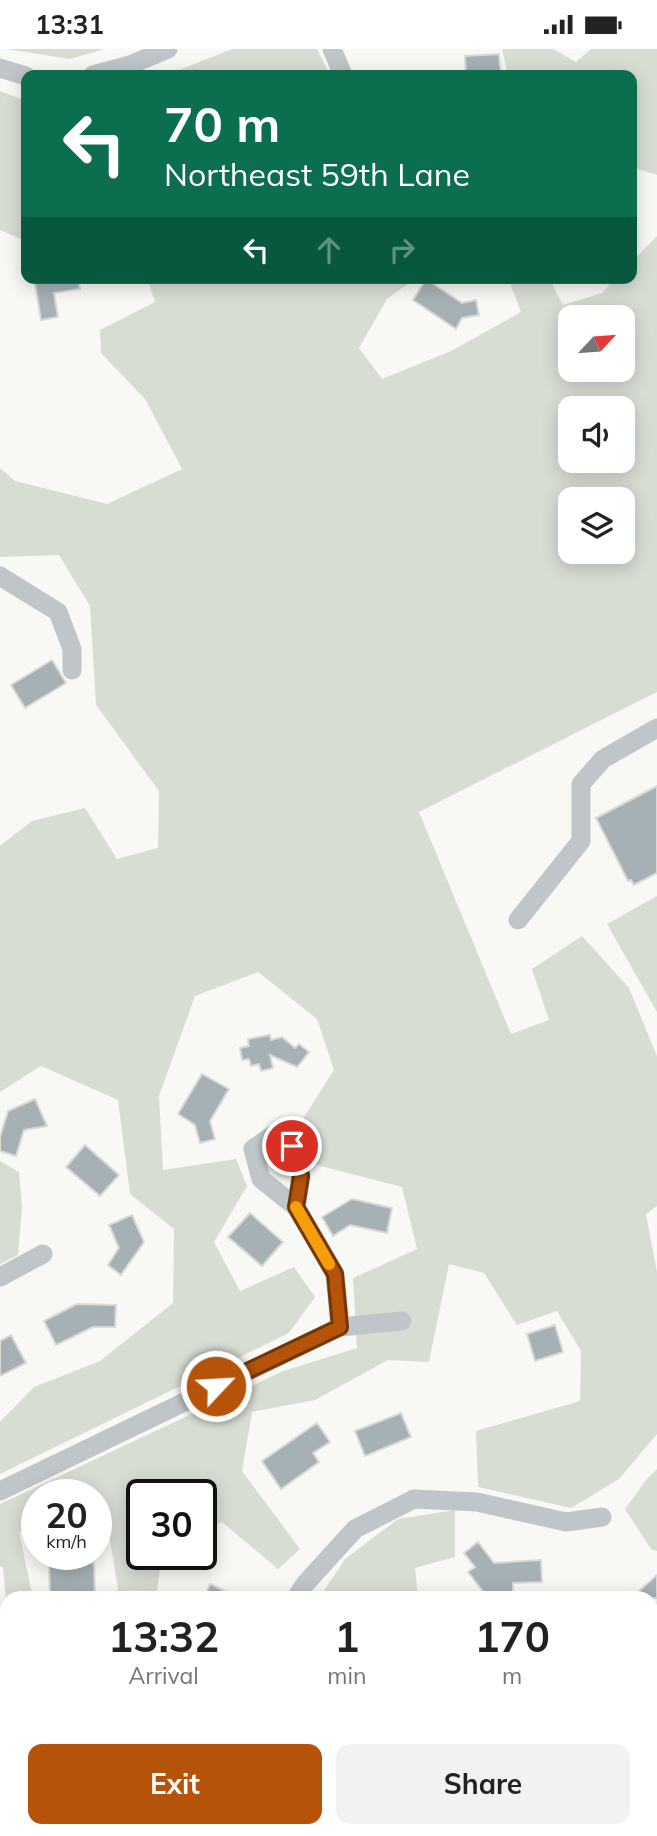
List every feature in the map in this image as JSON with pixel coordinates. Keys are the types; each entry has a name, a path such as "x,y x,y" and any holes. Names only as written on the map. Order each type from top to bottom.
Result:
{"street":[{"path":"112,70 168,49"},
{"path":"332,49 341,70"},
{"path":"0,68 21,74"},
{"path":"0,576 58,613 72,649 72,670"},
{"path":"518,920 581,841 581,784 603,759 657,728"},
{"path":"296,1207 335,1274 340,1327"},
{"path":"0,1277 43,1254"},
{"path":"0,1491 340,1327 402,1321"},
{"path":"301,1591 355,1529 414,1499 477,1502 566,1522 602,1517"}],"shaded area":[{"path":"6,49 105,49 70,59"},
{"path":"232,49 317,49 328,70 180,70"},
{"path":"502,49 553,49 576,62 591,49 657,49 657,175 637,169 637,70 507,70"},
{"path":"0,91 21,99 21,239 0,230"},
{"path":"657,236 657,692 419,812 511,1034 549,1020 532,969 582,936 629,988 657,1056 657,1206 646,1214 657,1272 657,1434 619,1479 571,1508 478,1487 476,1431 580,1401 581,1351 557,1311 517,1325 484,1273 449,1264 429,1362 388,1360 315,1400 252,1412 242,1471 300,1549 278,1569 222,1522 217,1524 217,1479 126,1479 126,1570 160,1570 157,1591 117,1591 112,1552 112,1479 53,1479 283,1371 357,1348 353,1278 417,1249 402,1187 313,1164 297,1128 334,1070 317,1019 258,972 195,996 159,1096 163,1170 236,1159 247,1186 214,1242 240,1291 294,1267 315,1297 289,1333 0,1474 0,1422 34,1387 100,1361 173,1303 174,1229 130,1194 118,1100 41,1066 0,1092 0,846 32,821 85,808 117,859 158,848 159,791 96,705 90,606 59,555 0,557 0,468 15,481 107,504 182,469 145,399 101,353 100,330 155,302 149,284 408,284 387,299 359,348 382,379 451,351 521,312 510,284 552,284 563,305 602,293 610,284 637,284 637,257"},
{"path":"657,896 657,1012 607,924"},
{"path":"0,1161 19,1172 22,1207 18,1255 0,1264"},
{"path":"657,1469 657,1551 651,1549 625,1509"},
{"path":"21,1494 21,1570 27,1570 32,1591 5,1591 3,1567 0,1567 0,1504"},
{"path":"455,1510 455,1557 415,1568 417,1591 324,1591 345,1559 398,1519"}],"building":[{"path":"499,54 501,70 466,70 465,56"},
{"path":"35,284 79,284 80,289 54,293 58,317 41,320"},
{"path":"423,284 434,284 462,303 476,300 479,315 462,318 456,329 413,300"},
{"path":"52,660 66,683 25,708 11,685"},
{"path":"657,786 657,873 634,885 631,880 628,881 596,818"},
{"path":"270,1035 271,1040 282,1037 295,1048 299,1044 309,1052 297,1067 270,1055 273,1068 261,1071 259,1064 251,1066 249,1059 242,1060 240,1048 249,1046 248,1039"},
{"path":"202,1074 229,1089 210,1121 215,1139 200,1143 195,1125 178,1114"},
{"path":"35,1099 47,1126 24,1130 16,1156 0,1151 0,1137 8,1111"},
{"path":"85,1145 119,1175 100,1196 66,1167"},
{"path":"352,1199 392,1208 387,1233 350,1225 333,1236 322,1217"},
{"path":"250,1213 283,1242 262,1266 228,1237"},
{"path":"132,1215 144,1242 121,1275 108,1265 119,1248 109,1225"},
{"path":"77,1304 116,1305 115,1327 93,1327 56,1345 44,1321"},
{"path":"555,1325 563,1352 535,1361 527,1334"},
{"path":"11,1335 26,1363 0,1376 0,1341"},
{"path":"401,1413 411,1437 365,1456 355,1431"},
{"path":"317,1423 330,1442 313,1453 319,1462 281,1489 262,1461"},
{"path":"478,1542 494,1563 541,1560 542,1582 513,1583 513,1591 483,1591 468,1572 475,1567 464,1553"},
{"path":"49,1570 94,1570 95,1591 50,1591"},
{"path":"657,1575 657,1591 639,1591"},
{"path":"210,1584 225,1591 207,1591"}],"slow traffic":[{"path":"296,1207 329,1264"}],"route":[{"path":"216,1386 340,1327 335,1274 296,1207 301,1176 292,1146"}]}
